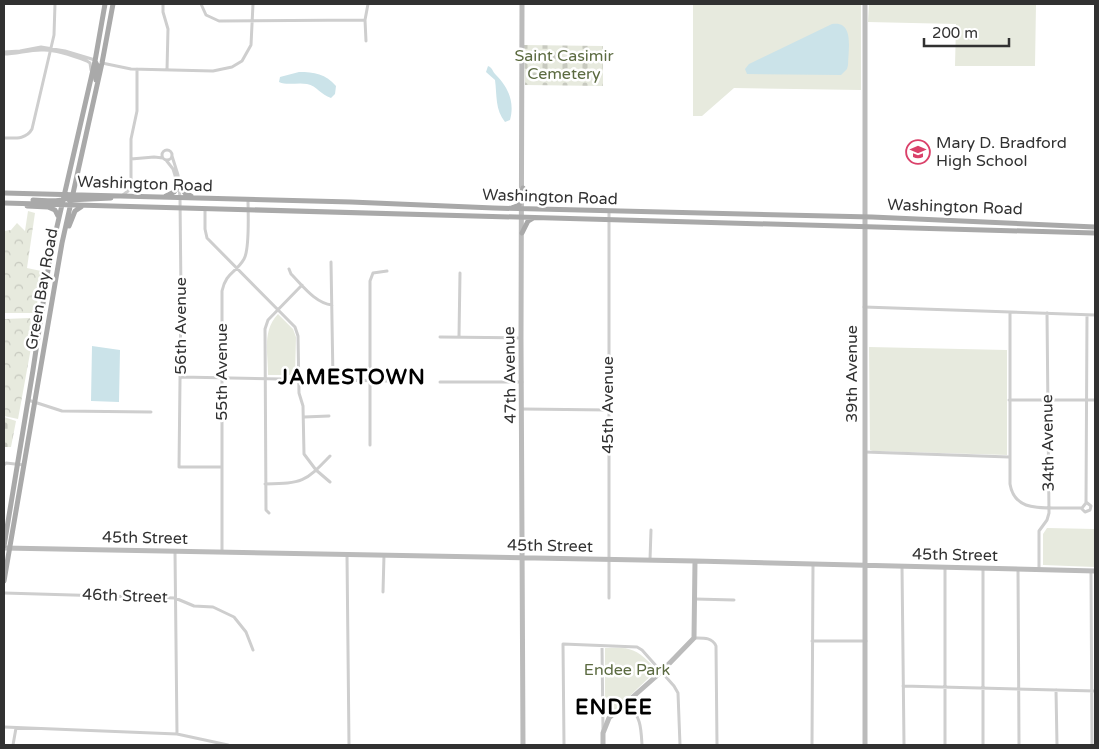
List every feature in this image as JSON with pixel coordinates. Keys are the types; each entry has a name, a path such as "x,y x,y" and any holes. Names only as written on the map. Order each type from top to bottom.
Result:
{"main road":[{"name":"Green Bay Road","path":"31,401 50,257 95,61 105,4"},
{"name":"Green Bay Road","path":"4,581 6,547 31,401 57,270 98,83 112,4"},
{"path":"98,45 99,61 102,63"},
{"path":"95,61 98,83"},
{"path":"46,193 57,191 61,186 74,147"},
{"path":"76,180 81,192 110,196"},
{"path":"165,197 172,193 179,185 190,196 209,198"},
{"path":"511,209 519,205 522,188"},
{"name":"Washington Road","path":"4,193 46,193 62,200 110,196 209,198 511,209 922,218 1095,227"},
{"path":"72,200 103,199 121,196 124,200 122,206"},
{"path":"4,204 62,200"},
{"name":"Washington Road","path":"62,200 72,200 86,206 1095,232"},
{"path":"350,202 350,212"},
{"path":"4,204 51,208 56,210 58,219"},
{"path":"57,270 72,218 77,208 86,206"},
{"path":"522,233 528,221 534,218"},
{"path":"898,226 920,224 922,218"}],"street":[{"path":"4,138 19,138 29,134 54,35 55,4"},
{"path":"163,4 163,12 168,29 168,70"},
{"path":"200,4 203,11 212,19 219,21 365,20"},
{"path":"102,63 131,69 221,70 232,67 242,61 251,45 253,4"},
{"path":"366,41 365,20 368,4"},
{"name":"47th Avenue","path":"522,4 523,745"},
{"name":"39th Avenue","path":"865,4 865,745"},
{"path":"51,49 87,61 90,63 92,74"},
{"path":"4,53 20,54 51,49 95,61"},
{"path":"138,69 137,111 131,134 131,159 132,181 135,190 143,197"},
{"path":"131,159 154,157 170,159 172,156 171,151 168,150 154,157"},
{"path":"162,152 164,159"},
{"name":"56th Avenue","path":"172,156 178,175 180,198 181,377 179,467 222,467"},
{"name":"56th Avenue","path":"164,159 171,166 179,185"},
{"path":"121,196 128,191 132,181"},
{"name":"55th Avenue","path":"222,552 222,290 227,276 245,258 248,200"},
{"path":"205,208 207,238 295,327 298,336 299,393 304,416 304,454 316,470 330,482"},
{"name":"45th Avenue","path":"608,211 609,598"},
{"path":"331,262 333,380"},
{"path":"289,269 291,274 318,301 332,305"},
{"path":"370,445 370,280 373,273 387,271"},
{"path":"459,336 460,273"},
{"path":"269,513 266,510 265,484 265,329 268,320 302,285"},
{"path":"864,307 1095,315"},
{"path":"1010,312 1010,484 1016,499 1027,506 1051,508 1081,508 1085,506 1086,502 1087,315"},
{"name":"34th Avenue","path":"1039,570 1039,535 1051,508 1048,313"},
{"path":"440,336 521,338"},
{"path":"181,377 388,381"},
{"path":"440,382 522,382"},
{"path":"1009,400 1095,400"},
{"path":"31,401 62,410 151,412"},
{"path":"523,409 608,410"},
{"path":"304,416 329,416"},
{"path":"864,452 1010,458"},
{"path":"265,484 292,484 305,480 330,456"},
{"path":"4,465 20,464"},
{"path":"1081,508 1085,512 1090,510 1090,506 1086,502"},
{"path":"650,560 651,530"},
{"name":"45th Street","path":"6,547 1093,571"},
{"path":"175,551 177,734"},
{"path":"347,554 349,745"},
{"path":"383,592 384,555"},
{"path":"603,733 609,718 661,672 694,638 695,561"},
{"path":"812,745 813,564"},
{"path":"902,566 904,745"},
{"path":"945,567 945,745"},
{"path":"982,745 983,568"},
{"path":"1018,569 1019,745"},
{"path":"1092,745 1093,571"},
{"name":"46th Street","path":"4,593 175,598 194,606 213,607 234,617 246,632 253,650"},
{"path":"695,599 734,600"},
{"path":"694,638 708,638 714,641 716,646 717,745"},
{"path":"812,641 866,641"},
{"path":"564,745 564,644 637,647 642,650 678,693 680,745"},
{"path":"602,646 603,745"},
{"path":"903,686 1093,691"},
{"path":"1056,690 1057,745"},
{"path":"627,703 640,720 642,745"},
{"path":"4,727 177,734 228,745"},
{"path":"13,745 16,728"}],"green space":[{"path":"693,4 861,4 861,90 734,88 702,116 693,116"},
{"path":"869,4 1036,4 1035,66 955,66 956,24 868,22"},
{"name":"Saint Casimir Cemetery","path":"524,45 603,46 603,86 525,85"},
{"path":"28,211 35,213 27,268 41,271 36,313 4,313 4,231 11,230 17,223 25,231"},
{"path":"278,314 293,329 296,337 295,375 268,375 268,335 270,327"},
{"path":"30,318 33,337 18,419 4,416 4,319"},
{"path":"869,347 1007,350 1007,455 870,450"},
{"path":"4,417 16,421 11,447 4,447"},
{"path":"1047,528 1095,529 1095,567 1043,565 1043,534"},
{"name":"Endee Park","path":"605,648 624,648 639,653 656,671 613,712 607,712 605,708"}],"water":[{"path":"832,24 839,24 844,27 849,38 848,65 841,75 747,74 745,69 749,64"},
{"path":"488,66 504,85 511,101 510,120 505,122 498,107 495,80 486,72"},
{"path":"299,72 315,73 324,76 336,86 335,94 331,98 310,85 279,82 280,77"},
{"path":"92,346 120,350 119,402 91,401"}],"place":[{"name":"Mary D. Bradford High School","path":"918,152"}],"district":[{"name":"JAMESTOWN","path":"352,377"},
{"name":"ENDEE","path":"614,707"}]}
